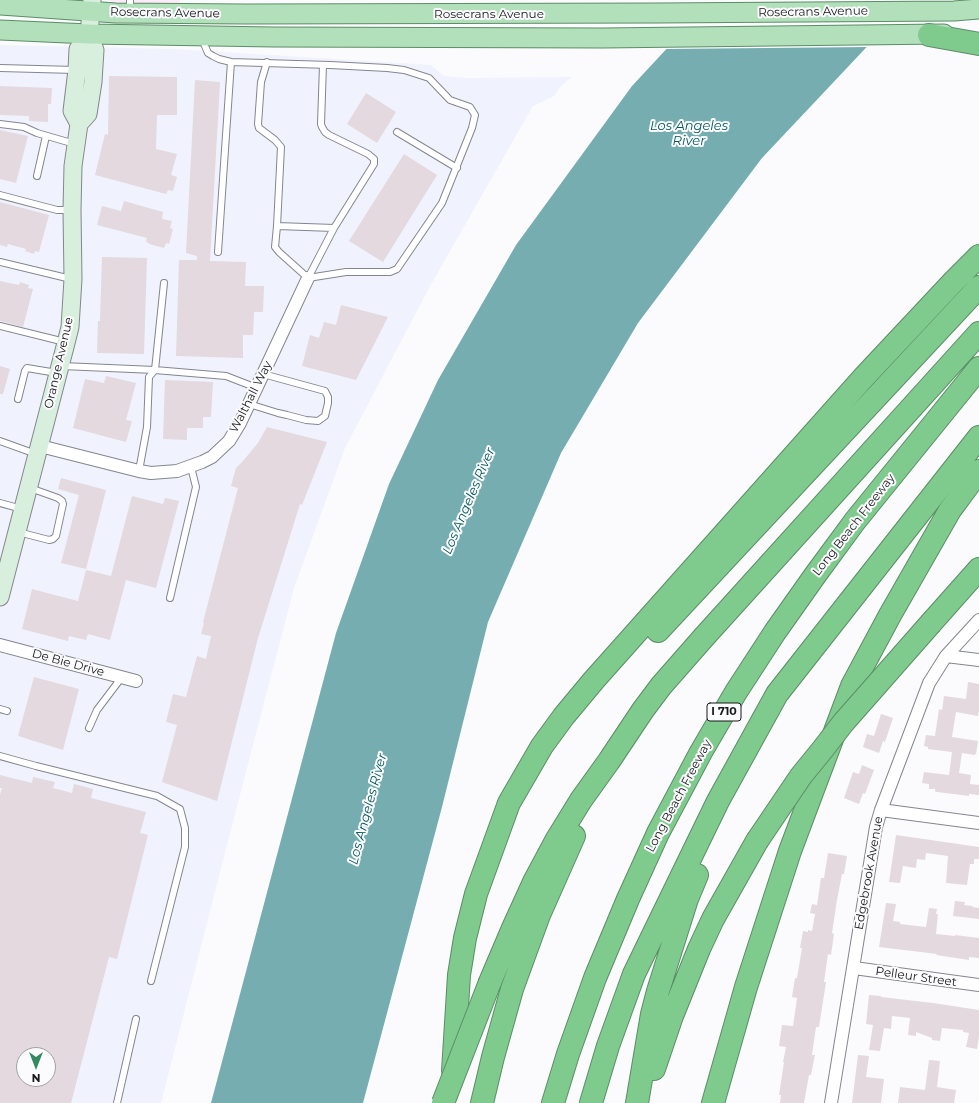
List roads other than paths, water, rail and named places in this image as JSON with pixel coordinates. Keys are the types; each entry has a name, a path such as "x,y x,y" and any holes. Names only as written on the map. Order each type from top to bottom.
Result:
{"highway":[{"path":"929,34 979,44"},
{"path":"451,1103 459,975 465,938 476,894 509,803 542,746 564,716 594,680 864,377 979,256"},
{"path":"498,836 555,750 598,694 979,287"},
{"path":"443,1103 490,982 534,882 553,845 581,800 643,710 661,686 704,637 979,333"},
{"name":"Long Beach Freeway","path":"553,1103 568,1054 595,978 628,899 658,833 701,752 736,692 775,632 816,574 856,521 979,368"},
{"path":"591,1103 608,1046 634,974 718,801 777,694 979,437"},
{"path":"713,1103 746,987 790,851 852,686 890,615 950,510 979,471"},
{"path":"644,1103 660,1050 685,983 714,919 757,841 801,776 843,723 979,569"},
{"path":"482,1103 512,989 539,915 609,760"},
{"path":"637,1103 652,1014 658,991 687,899 705,857 718,801"},
{"path":"701,1103 746,987"}],"main road":[{"name":"Rosecrans Avenue","path":"0,5 130,6 333,14 657,13 979,9"},
{"name":"Rosecrans Avenue","path":"0,30 89,34 274,37 632,38 979,33"}],"street":[{"name":"Orange Avenue","path":"0,597 66,343 70,319 73,279 72,177 79,124 88,114 93,82 95,50 89,34 91,6"},
{"name":"Orange Avenue","path":"79,124 72,111 78,49 89,34"},
{"name":"Walthall Way","path":"39,450 151,473 177,471 191,467 212,457 229,441 240,423 308,278"},
{"name":"Edgebrook Avenue","path":"831,1103 880,810 930,684 946,656 979,620"},
{"name":"De Bie Drive","path":"0,645 136,681"},
{"path":"946,656 979,660"},
{"path":"880,810 979,823"},
{"name":"Pelleur Street","path":"854,968 979,985"}],"lane":[{"path":"201,36 208,53 219,59 231,62 267,62 387,68 410,72 429,78 450,100 470,107 475,115 472,128 457,168 442,202 397,269 390,272 346,272 308,278"},
{"path":"218,252 231,62"},
{"path":"267,62 261,82 258,124 259,128 275,140 281,147 275,247 308,278"},
{"path":"308,278 334,228 374,164 374,159 368,154 325,132 322,127 323,65"},
{"path":"0,68 77,70"},
{"path":"0,124 24,126 37,134 76,144"},
{"path":"397,132 457,168"},
{"path":"37,176 46,136"},
{"path":"0,195 56,210 72,210"},
{"path":"277,226 334,228"},
{"path":"0,262 73,279"},
{"path":"139,471 147,427 149,377 155,370 164,283"},
{"path":"0,326 66,343"},
{"path":"18,399 27,368 59,370 155,370 226,376 257,388"},
{"path":"249,404 306,420 318,421 325,416 328,403 328,397 325,392 263,374"},
{"path":"0,441 39,450"},
{"path":"170,598 196,487 191,467"},
{"path":"17,532 49,540 56,536 63,504 62,501 29,487"},
{"path":"0,503 23,509"},
{"path":"89,728 97,710 122,677"},
{"path":"0,709 7,711"},
{"path":"0,756 156,796 180,809 185,828 185,847 151,981"},
{"path":"117,1103 136,1019"}],"water":[{"name":"Los Angeles River","path":"712,0 911,0 762,158 638,323 561,453 488,622 442,807 363,1103 211,1103 336,633 389,484 438,380 516,245 632,86"}]}
